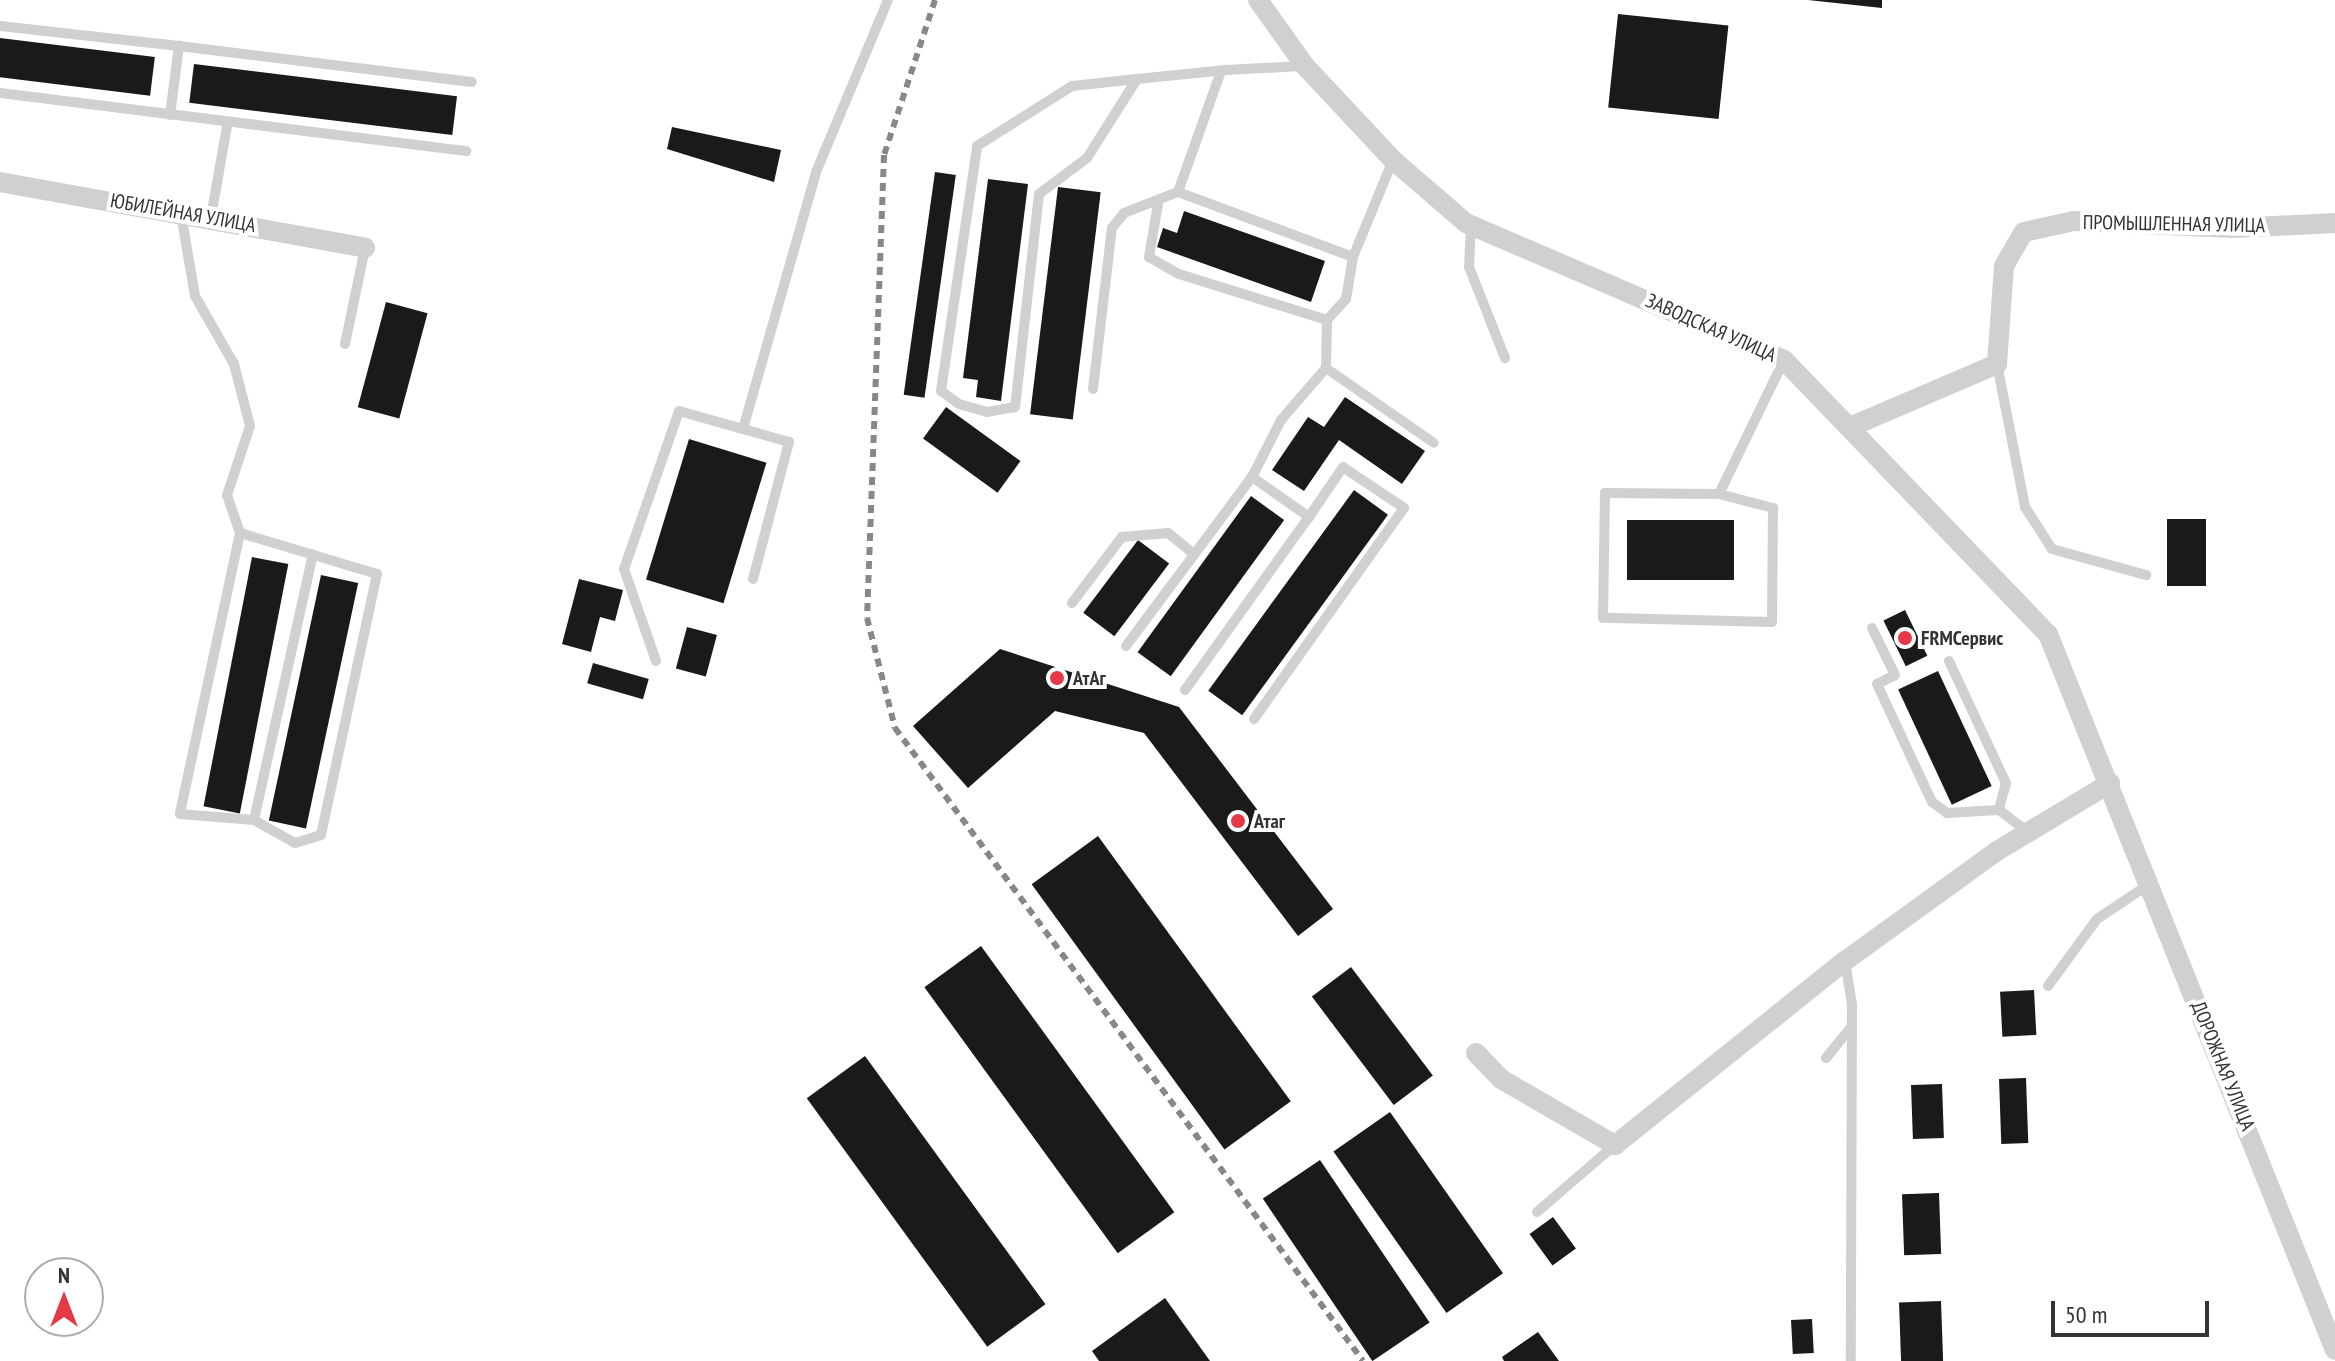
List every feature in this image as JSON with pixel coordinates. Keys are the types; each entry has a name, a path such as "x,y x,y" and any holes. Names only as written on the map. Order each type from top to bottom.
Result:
{"street":[{"name":"ЗАВОДСКАЯ УЛИЦА","path":"1258,0 1305,66 1393,160 1471,226 1784,360 2048,634 2110,783"},
{"name":"ЮБИЛЕЙНАЯ УЛИЦА","path":"0,182 211,217 365,248"},
{"name":"ПРОМЫШЛЕННАЯ УЛИЦА","path":"1997,364 2004,266 2024,232 2074,221 2234,228 2335,223"},
{"path":"1850,427 1997,364"},
{"path":"1476,1053 1501,1079 1615,1145 1845,961 2028,832 2110,783"},
{"name":"ДОРОЖНАЯ УЛИЦА","path":"2110,783 2335,1350"}],"lane":[{"path":"743,429 816,172 888,0"},
{"path":"0,26 472,82"},
{"path":"170,115 179,46"},
{"path":"1137,79 1087,158 1039,194 1015,407 987,412 959,404 941,391 977,146 1072,86 1137,79 1221,71 1305,66"},
{"path":"1093,389 1112,228 1124,213 1158,204 1178,192 1221,71"},
{"path":"0,93 170,115 227,126 466,151"},
{"path":"211,217 227,126"},
{"path":"1126,646 1252,477 1281,420 1326,368 1327,320 1346,299 1353,257 1393,160"},
{"path":"1178,192 1353,257"},
{"path":"1158,204 1149,257 1327,320"},
{"path":"180,212 195,296 234,364 250,426 227,495 240,533 180,814 254,820 295,843 321,835 377,574 240,533"},
{"path":"1471,226 1469,267 1505,358"},
{"path":"345,344 365,248"},
{"path":"1719,494 1784,360"},
{"path":"1997,364 2025,507 2052,549 2146,575"},
{"path":"1326,368 1434,443"},
{"path":"656,661 624,569 679,411 789,442 753,579"},
{"path":"1185,690 1343,467 1404,508 1254,719"},
{"path":"1252,477 1309,517"},
{"path":"1605,493 1719,494 1773,508 1772,622 1603,618 1605,493"},
{"path":"1072,603 1122,537 1168,533 1193,553"},
{"path":"254,820 313,554"},
{"path":"1872,628 1895,675 1877,684 1932,802 1947,813 1999,810 2028,832"},
{"path":"1949,661 2006,783 1999,810"},
{"path":"2048,986 2097,919 2150,884"},
{"path":"1845,961 1852,1026 1851,1361"},
{"path":"1826,1058 1852,1026"},
{"path":"1537,1212 1615,1145"}],"building":[{"path":"1808,0 1882,0 1882,8"},
{"path":"1618,14 1728,26 1719,119 1608,107"},
{"path":"0,38 155,57 150,96 0,77"},
{"path":"194,64 457,96 452,135 189,103"},
{"path":"672,127 781,150 774,182 667,149"},
{"path":"935,172 956,175 924,398 904,395"},
{"path":"988,179 1028,184 1001,401 976,397 978,380 963,378"},
{"path":"1058,187 1101,192 1073,420 1030,414"},
{"path":"1184,211 1325,261 1311,302 1157,247 1163,228 1177,233"},
{"path":"386,302 428,313 399,418 358,407"},
{"path":"1345,397 1425,451 1402,484 1339,440 1304,491 1272,470 1308,417 1324,427"},
{"path":"946,407 1020,461 998,493 923,439"},
{"path":"689,439 766,463 723,603 646,580"},
{"path":"1354,490 1388,515 1242,715 1208,691"},
{"path":"1251,496 1284,520 1171,676 1138,652"},
{"path":"2167,519 2206,519 2206,586 2167,586"},
{"path":"1627,520 1734,520 1734,580 1627,580"},
{"path":"1138,540 1169,563 1114,636 1083,613"},
{"path":"252,557 288,564 240,813 204,806"},
{"path":"321,575 358,583 306,828 269,821"},
{"path":"579,579 623,590 615,621 600,617 591,652 562,644"},
{"name":"FRMСервис","path":"1905,610 1927,656 1906,666 1883,621"},
{"path":"687,627 717,635 706,677 676,669"},
{"path":"1000,649 1179,707 1333,909 1298,936 1144,733 1055,711 968,788 913,726"},
{"path":"593,663 649,679 643,699 587,683"},
{"path":"1938,671 1992,786 1952,805 1898,690"},
{"path":"1098,836 1291,1101 1224,1150 1032,884"},
{"path":"981,946 1174,1212 1118,1253 924,987"},
{"path":"1351,967 1433,1076 1394,1105 1312,996"},
{"path":"2034,990 2036,1035 2002,1037 2000,992"},
{"path":"865,1056 1045,1304 987,1347 807,1098"},
{"path":"2026,1078 2028,1143 2001,1144 1999,1079"},
{"path":"1942,1084 1944,1138 1913,1139 1911,1085"},
{"path":"1390,1112 1503,1273 1446,1313 1333,1152"},
{"path":"1320,1160 1430,1322 1372,1361 1263,1199"},
{"path":"1939,1193 1941,1254 1904,1255 1902,1194"},
{"path":"1553,1217 1576,1249 1552,1266 1530,1234"},
{"path":"1165,1298 1210,1361 1099,1361 1092,1351"},
{"path":"1941,1301 1943,1361 1901,1361 1899,1302"},
{"path":"1812,1319 1814,1353 1793,1354 1791,1320"},
{"path":"1538,1332 1559,1361 1504,1361 1502,1357"}],"railway":[{"path":"935,0 884,155 867,618 895,728 1363,1361"}],"place":[{"name":"FRMСервис","path":"1905,638"},
{"name":"АтАг","path":"1057,678"},
{"name":"Атаг","path":"1238,821"}]}
